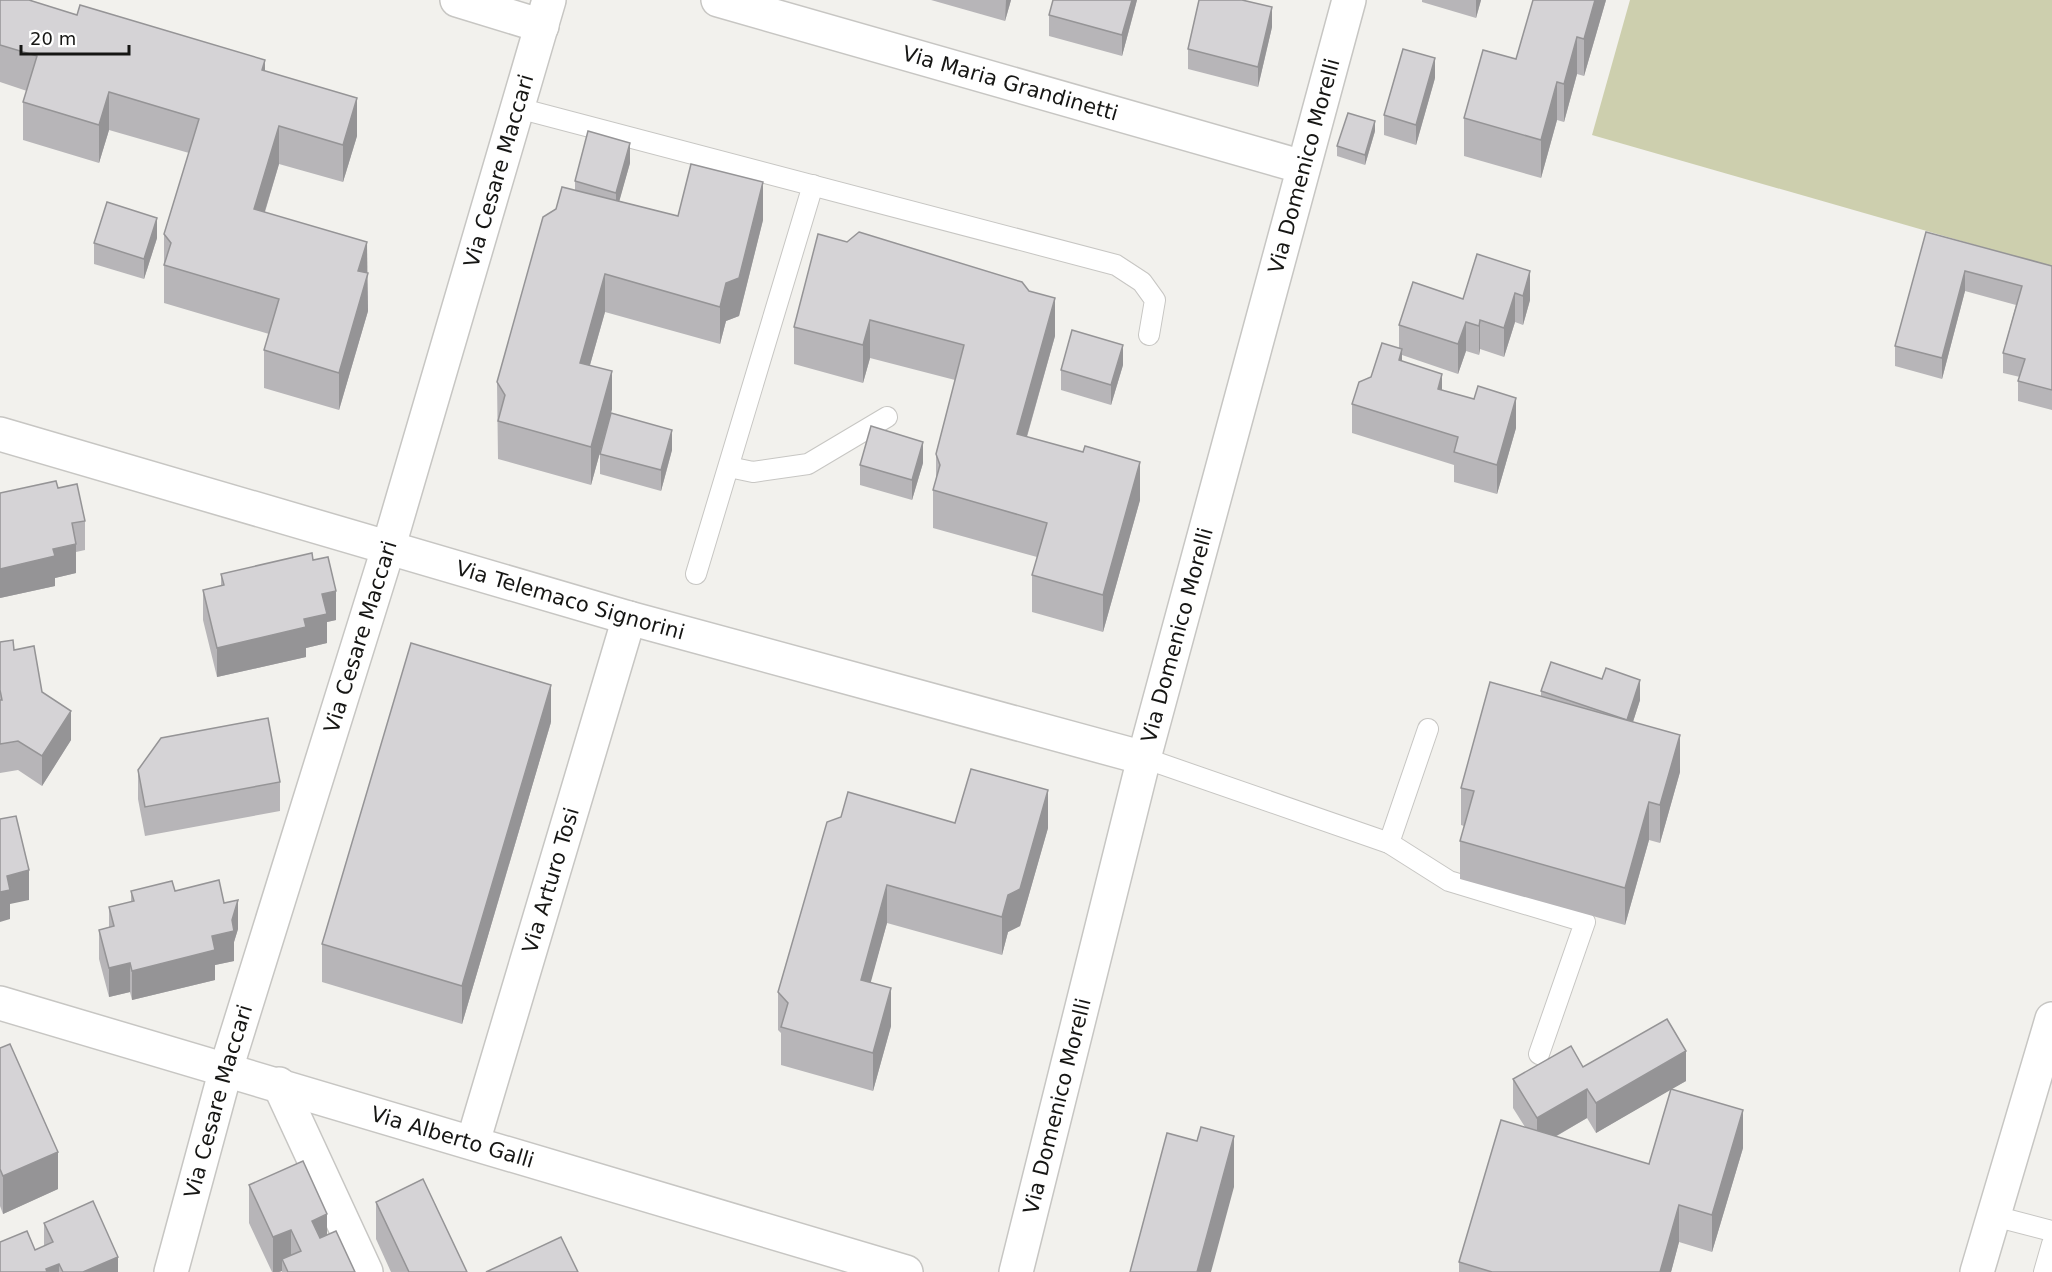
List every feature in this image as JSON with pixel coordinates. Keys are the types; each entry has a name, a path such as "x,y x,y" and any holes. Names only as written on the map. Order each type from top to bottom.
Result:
{"street":[{"path":"457,0 545,13"},
{"name":"Via Maria Grandinetti","path":"718,0 1303,167"},
{"name":"Via Domenico Morelli","path":"1016,1272 1144,758 1349,0"},
{"name":"Via Cesare Maccari","path":"171,1272 226,1068 388,549 545,13"},
{"name":"Via Telemaco Signorini","path":"0,434 628,618 1144,758"},
{"name":"Via Arturo Tosi","path":"472,1142 628,618"},
{"name":"Via Alberto Galli","path":"0,1003 226,1068 906,1272"},
{"path":"1977,1272 2052,1019"},
{"path":"279,1084 366,1272"}],"lane":[{"path":"518,108 1116,265 1142,282 1155,300 1149,335"},
{"path":"696,574 813,185"},
{"path":"729,467 753,472 808,464 887,417"},
{"path":"1389,843 1428,729"},
{"path":"1144,758 1389,843 1449,881 1585,922 1539,1054"},
{"path":"1994,1216 2052,1232"},
{"path":"2044,1272 2052,1244"}],"green space":[{"path":"1630,0 2052,0 2052,267 1592,135"}],"building":[{"path":"0,0 29,0 77,15 80,5 265,60 262,70 357,98 343,145 279,126 254,209 367,242 358,271 368,273 339,373 264,350 279,299 164,265 171,243 164,234 199,119 109,92 99,125 23,102 37,56 0,45"},
{"path":"1053,0 1132,0 1122,35 1049,15"},
{"path":"1199,0 1242,0 1272,7 1258,67 1188,49"},
{"path":"1533,0 1595,0 1584,39 1577,37 1564,84 1557,82 1541,140 1464,118 1483,50 1516,59"},
{"path":"1403,49 1435,58 1416,125 1384,115"},
{"path":"1348,113 1375,121 1365,155 1337,146"},
{"path":"588,131 630,143 616,193 575,181"},
{"path":"691,164 763,182 739,278 726,283 720,307 605,274 580,363 612,371 591,447 498,421 505,395 497,382 543,217 556,209 562,187 678,216"},
{"path":"107,202 157,218 144,259 94,243"},
{"path":"859,232 1022,282 1029,291 1055,298 1017,434 1083,452 1085,446 1140,462 1103,595 1032,575 1047,523 933,490 940,465 936,454 964,345 870,320 863,345 794,327 818,234 847,242"},
{"path":"1926,232 2052,266 2052,390 2018,381 2025,359 2003,353 2022,286 1965,271 1942,358 1895,346"},
{"path":"1477,254 1530,271 1523,296 1515,293 1504,328 1480,320 1479,326 1466,322 1458,344 1399,325 1413,282 1463,299"},
{"path":"1072,330 1123,345 1111,385 1061,370"},
{"path":"1382,343 1402,349 1399,360 1442,374 1438,389 1474,399 1478,386 1516,398 1497,465 1454,452 1458,437 1352,404 1359,382 1371,377"},
{"path":"611,413 672,430 661,470 600,454"},
{"path":"871,426 923,442 912,480 860,465"},
{"path":"56,481 58,488 77,484 85,521 72,523 76,544 53,549 55,556 0,569 0,493"},
{"path":"312,553 313,560 328,557 336,591 322,594 327,614 304,619 306,627 217,648 203,590 224,585 221,574"},
{"path":"13,640 14,650 34,646 42,692 71,711 42,756 18,741 0,744 0,700 2,700 0,642"},
{"path":"411,643 551,685 462,986 322,944"},
{"path":"1551,662 1602,679 1606,668 1640,680 1627,720 1541,691"},
{"path":"1490,682 1680,735 1660,805 1649,802 1625,888 1460,841 1474,791 1461,788"},
{"path":"268,718 280,782 145,807 138,770 161,738"},
{"path":"971,769 1048,790 1020,889 1008,895 1002,917 887,885 861,980 891,988 873,1053 781,1027 788,1003 778,992 827,822 841,817 848,792 955,823"},
{"path":"16,816 29,870 7,876 10,890 0,892 0,819"},
{"path":"219,880 224,903 238,900 232,920 234,931 212,936 215,950 132,971 130,963 109,968 99,930 114,926 109,907 134,901 131,891 172,881 175,891"},
{"path":"1667,1019 1686,1051 1596,1103 1587,1089 1537,1118 1513,1079 1571,1046 1583,1067"},
{"path":"10,1044 58,1152 3,1176 0,1169 0,1048"},
{"path":"1671,1089 1743,1110 1712,1215 1679,1205 1660,1272 1492,1272 1459,1262 1501,1120 1649,1164"},
{"path":"1201,1127 1234,1136 1197,1272 1130,1272 1167,1133 1197,1141"},
{"path":"303,1161 327,1214 312,1221 320,1238 336,1231 355,1272 288,1272 282,1259 301,1251 291,1230 273,1237 249,1185"},
{"path":"423,1179 467,1272 409,1272 376,1202"},
{"path":"93,1201 118,1257 83,1272 63,1272 59,1264 46,1269 47,1272 0,1272 0,1242 27,1231 35,1250 53,1242 44,1223"},
{"path":"561,1237 578,1272 486,1272"}]}
